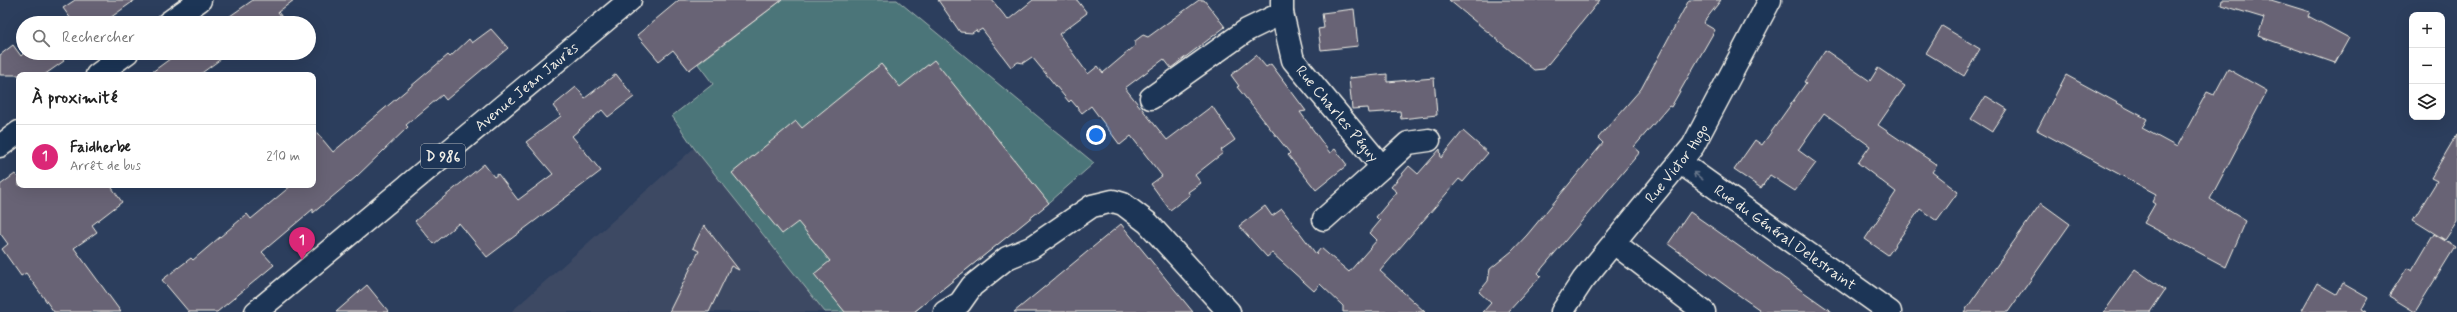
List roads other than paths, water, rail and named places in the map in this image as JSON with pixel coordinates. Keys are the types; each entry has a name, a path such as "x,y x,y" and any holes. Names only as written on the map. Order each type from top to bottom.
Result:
{"street":[{"path":"178,16 200,0"},
{"name":"Avenue Jean Jaurès","path":"256,312 630,0"},
{"name":"Rue Victor Hugo","path":"1562,312 1583,280 1681,163 1693,146 1762,3"},
{"name":"Rue Charles Péguy","path":"1151,98 1282,7 1293,60 1382,167"},
{"path":"101,72 117,60"},
{"path":"0,146 16,134"},
{"name":"Rue Charles Péguy","path":"1324,219 1408,143 1429,140"},
{"name":"Rue du Général Delestraint","path":"1681,163 1890,312"},
{"path":"959,309 972,286 1007,258 1032,248 1092,206 1113,202 1123,204 1148,222 1230,312"},
{"path":"1614,243 1704,312"}],"place":[{"name":"Faidherbe","path":"302,260"}]}
